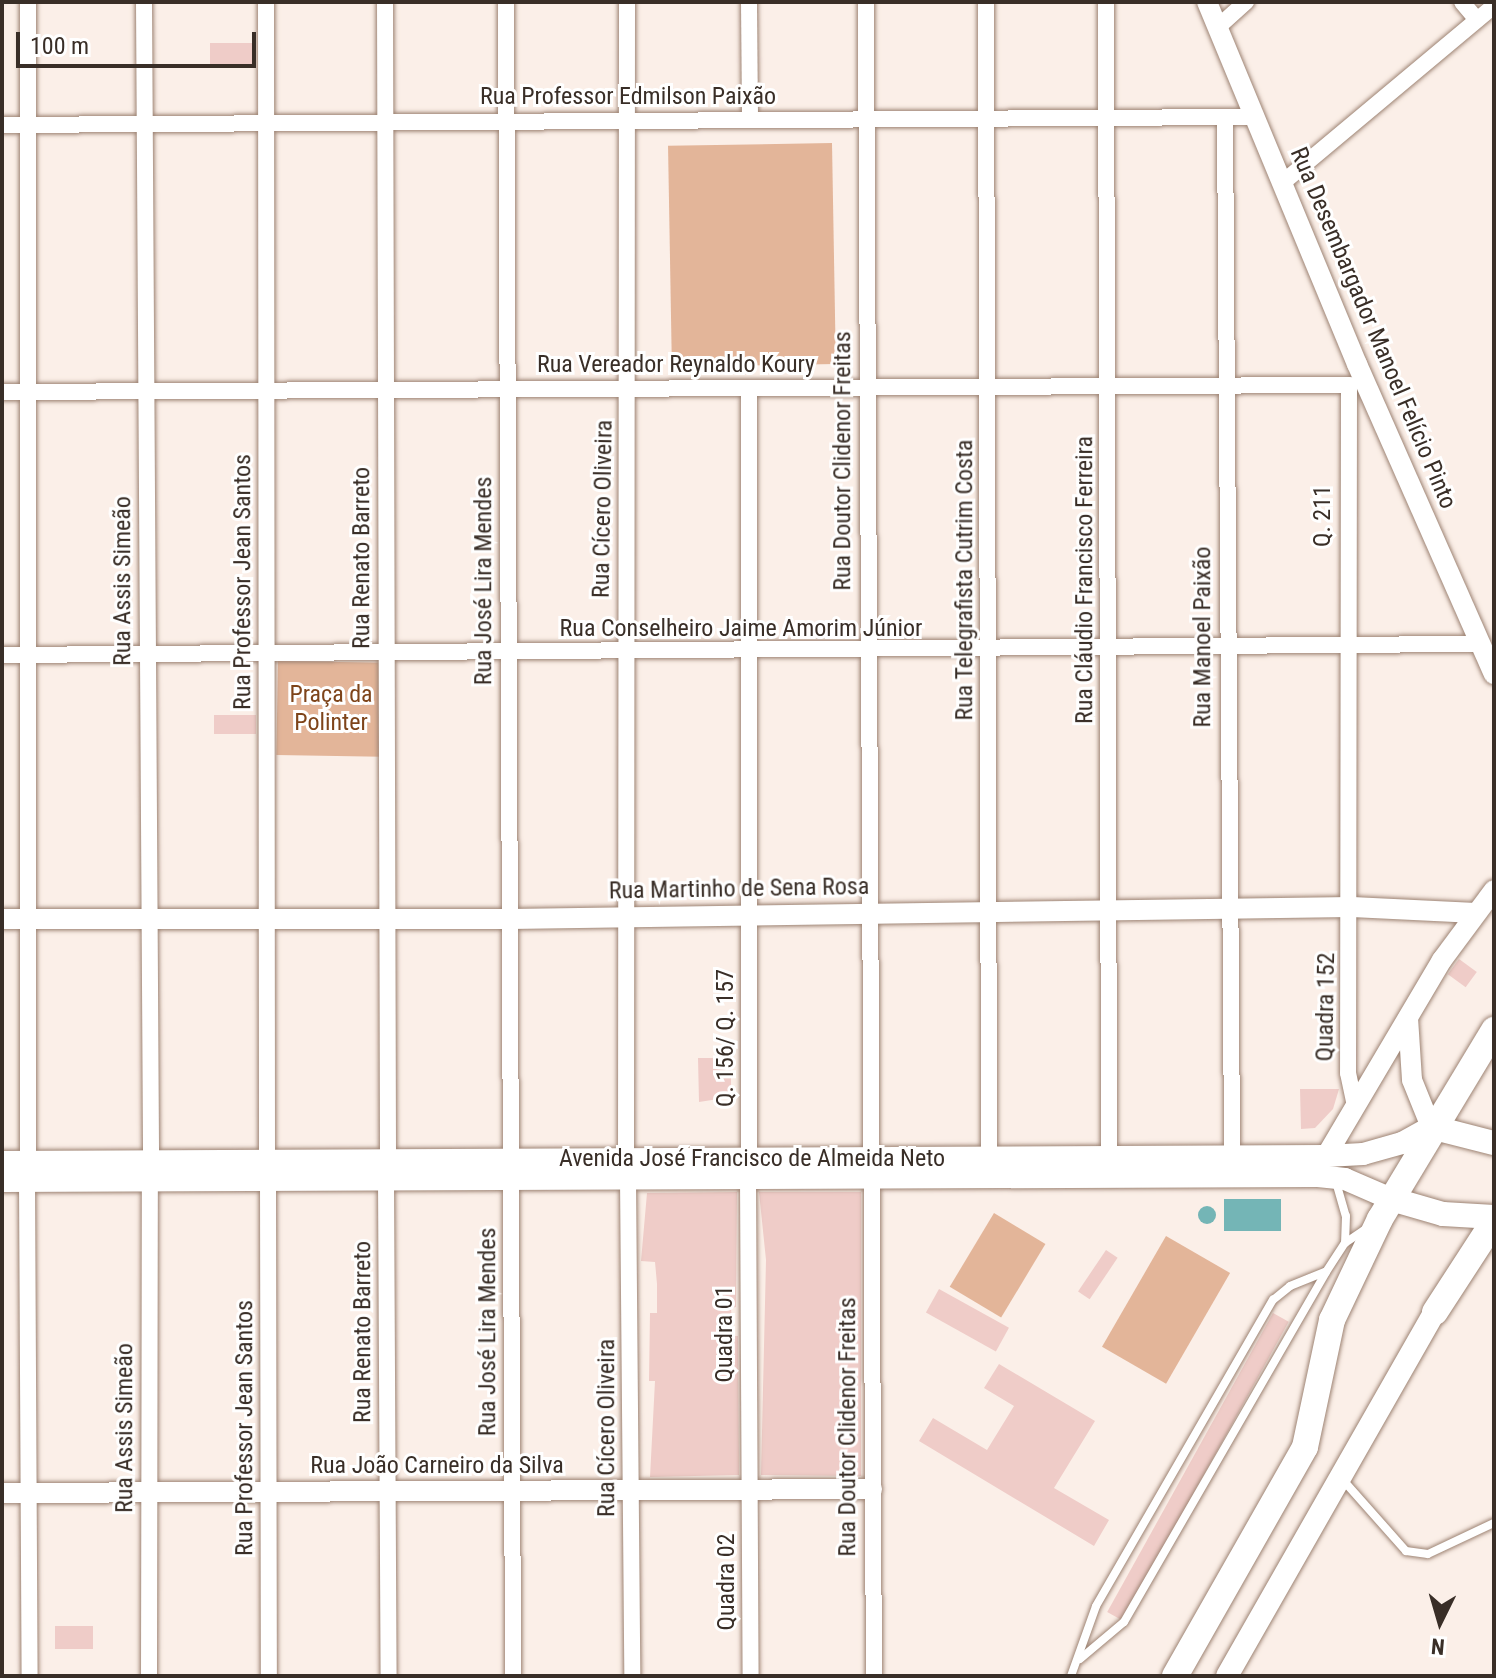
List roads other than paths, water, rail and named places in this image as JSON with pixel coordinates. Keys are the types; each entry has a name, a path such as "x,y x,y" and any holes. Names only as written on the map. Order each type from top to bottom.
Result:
{"highway":[{"path":"1175,1676 1305,1447 1332,1320 1385,1209 1431,1127 1494,1030"},
{"path":"1441,1302 1494,1219"},
{"path":"1441,1302 1494,1259"}],"main road":[{"name":"Avenida José Francisco de Almeida Neto","path":"2,1162 28,1171 1330,1167 1431,1127"},
{"path":"1431,1127 1494,1143"},
{"name":"Avenida José Francisco de Almeida Neto","path":"871,1168 989,1158 1232,1157 1330,1167 1385,1209 1494,1219"},
{"name":"Avenida José Francisco de Almeida Neto","path":"2,1181 28,1171"},
{"path":"1227,1676 1441,1302"}],"street":[{"path":"28,2 30,1676"},
{"name":"Rua Assis Simeão","path":"144,2 151,1170 149,1676"},
{"name":"Rua Professor Jean Santos","path":"266,2 269,1676"},
{"name":"Rua Renato Barreto","path":"385,2 389,1676"},
{"name":"Rua José Lira Mendes","path":"506,2 513,1676"},
{"name":"Rua Cícero Oliveira","path":"627,2 629,389 626,916 632,1676"},
{"path":"749,2 750,120"},
{"name":"Rua Doutor Clidenor Freitas","path":"866,2 867,914 874,1676"},
{"name":"Rua Telegrafista Cutrim Costa","path":"986,2 989,1158"},
{"name":"Rua Cláudio Francisco Ferreira","path":"1106,2 1109,1158"},
{"name":"Rua Desembargador Manoel Felício Pinto","path":"1207,2 1357,364 1494,674"},
{"path":"1218,27 1246,2"},
{"path":"1462,2 1477,20"},
{"path":"1281,184 1494,6"},
{"name":"Rua Professor Edmilson Paixão","path":"2,125 1255,117"},
{"name":"Rua Manoel Paixão","path":"1225,118 1226,648 1232,1157"},
{"path":"1349,385 1357,364"},
{"name":"Rua Vereador Reynaldo Koury","path":"2,392 1349,385"},
{"name":"Q. 211","path":"1349,385 1348,646 1352,907"},
{"name":"Q. 156/ Q. 157","path":"748,1170 749,388"},
{"name":"Rua Conselheiro Jaime Amorim Júnior","path":"2,655 989,652 1481,644"},
{"path":"1330,1167 1355,1106 1408,1018 1494,890"},
{"name":"Rua Martinho de Sena Rosa","path":"2,919 510,919 1110,913 1352,907 1476,913"},
{"name":"Quadra 152","path":"1352,907 1348,1073 1355,1106"},
{"path":"1408,1018 1412,1080 1431,1127"},
{"name":"Quadra 01","path":"748,1170 750,1489"},
{"name":"Quadra 02","path":"750,1489 751,1676"},
{"name":"Rua João Carneiro da Silva","path":"2,1493 872,1489"}],"lane":[{"path":"1330,1167 1344,1201 1345,1243"},
{"path":"1080,1659 1124,1622 1326,1272 1345,1243 1385,1209"},
{"path":"1071,1676 1080,1659 1096,1606 1273,1300 1290,1286 1326,1272"},
{"path":"1340,1477 1406,1551 1428,1554 1494,1523"}],"water":[{"path":"1224,1199 1281,1199 1281,1231 1224,1231"},
{"path":"1207,1206 1216,1215 1207,1224 1198,1215"}],"park label":[{"name":"Praça da Polinter","path":"331,709"}]}
